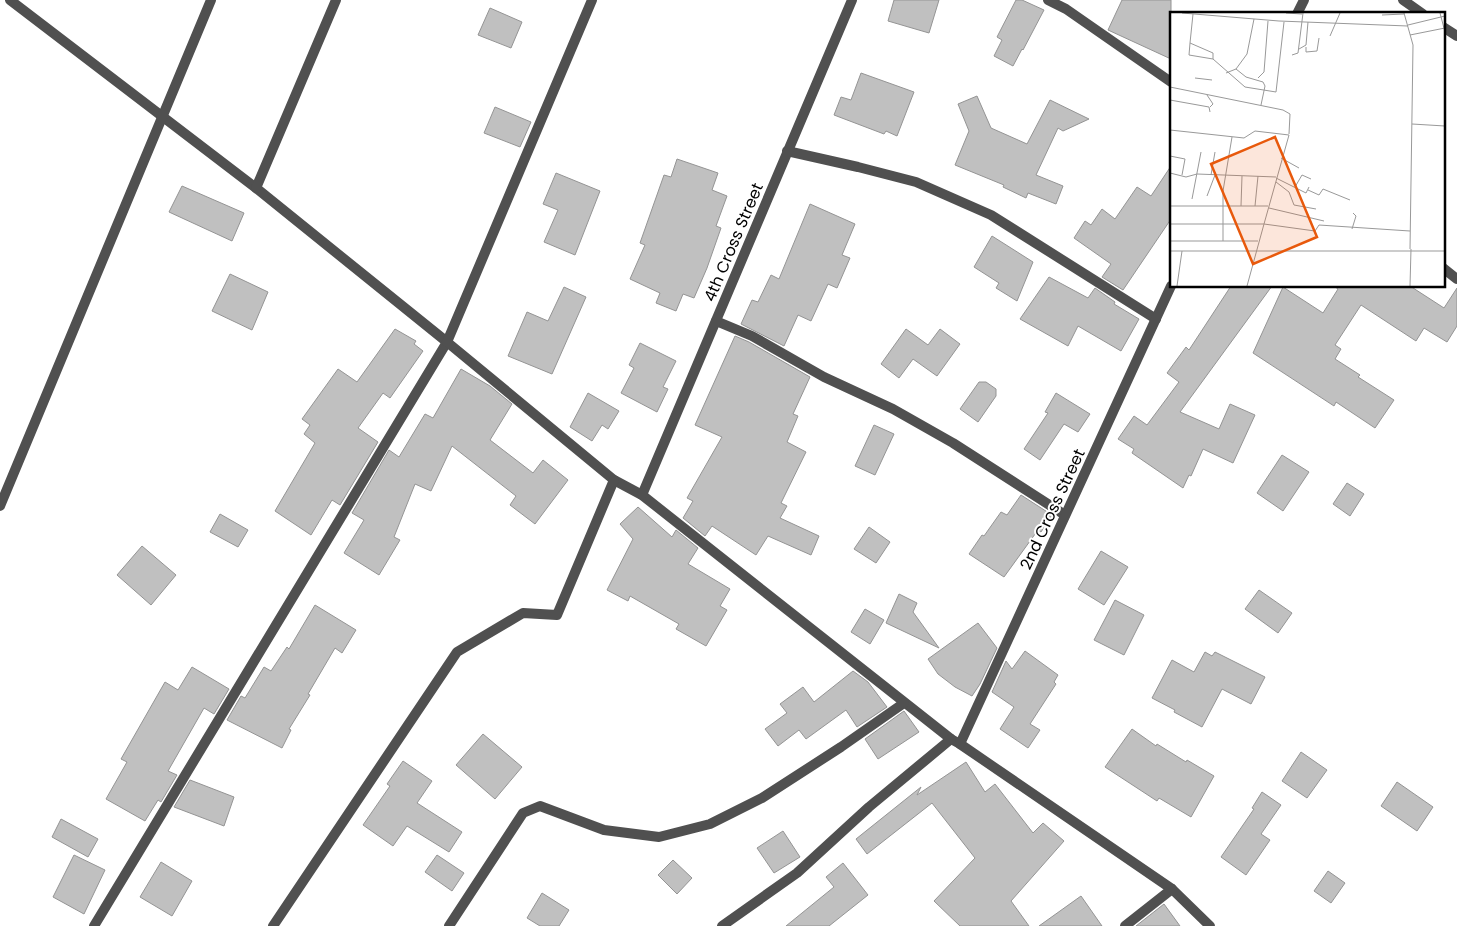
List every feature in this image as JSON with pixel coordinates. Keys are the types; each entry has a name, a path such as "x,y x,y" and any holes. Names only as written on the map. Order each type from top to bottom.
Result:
{"street":[{"path":"10,0 256,188 614,480 642,496 956,742 1172,889 1210,926"},
{"path":"0,506 211,0"},
{"path":"256,188 336,0"},
{"path":"94,926 447,342 592,0"},
{"name":"4th Cross Street","path":"642,496 852,0"},
{"path":"1048,0 1066,9 1170,81"},
{"path":"1298,12 1304,0"},
{"path":"1403,0 1420,12"},
{"path":"1444,28 1457,36"},
{"path":"787,151 916,182 990,215 1156,319"},
{"path":"1444,269 1457,279"},
{"name":"2nd Cross Street","path":"956,742 1065,515 1170,288"},
{"path":"716,321 752,336 824,377 893,409 953,443 1065,515"},
{"path":"273,926 457,652 523,613 556,615 614,480"},
{"path":"449,926 523,813 540,806 604,830 659,837 710,824 770,793 842,747 904,703"},
{"path":"722,926 734,922 798,873 869,807 956,742"},
{"path":"1125,926 1172,889"}],"building":[{"path":"894,0 939,0 929,33 888,21"},
{"path":"1016,0 1022,0 1044,10 1013,66 994,56 1002,40 997,37"},
{"path":"1122,0 1171,0 1170,59 1108,30"},
{"path":"490,8 522,22 511,48 478,35"},
{"path":"861,73 914,92 897,136 886,131 884,134 834,115 841,97 851,100"},
{"path":"977,96 991,128 1027,144 1050,100 1089,119 1063,131 1058,128 1036,175 1063,186 1056,204 1028,193 1026,198 1003,187 1004,185 955,165 969,131 958,104"},
{"path":"495,107 531,122 520,147 484,133"},
{"path":"677,159 718,173 712,190 727,196 716,226 721,228 694,298 683,294 676,311 656,303 660,293 630,279 645,245 640,243 664,175 671,177"},
{"path":"1170,168 1170,220 1123,290 1102,277 1111,264 1074,238 1085,221 1091,225 1102,209 1115,219 1137,187 1151,196"},
{"path":"556,173 600,191 575,255 544,242 558,210 543,204"},
{"path":"182,186 244,213 232,241 169,212"},
{"path":"810,204 855,224 842,255 850,258 837,288 828,284 811,321 798,315 784,346 741,324 752,300 758,302 771,275 779,279"},
{"path":"992,236 1033,262 1017,301 996,288 999,283 974,267"},
{"path":"230,274 268,292 252,330 212,311"},
{"path":"1049,277 1088,298 1095,288 1115,302 1114,304 1139,319 1121,351 1078,326 1068,346 1020,319"},
{"path":"564,287 586,297 552,374 508,356 527,312 548,321"},
{"path":"1230,288 1271,288 1180,412 1219,429 1230,404 1255,415 1233,463 1203,449 1191,476 1189,475 1183,488 1132,453 1134,449 1118,439 1134,416 1147,425 1179,382 1167,373 1186,347 1189,350"},
{"path":"1283,288 1323,313 1338,289 1337,288 1413,288 1444,308 1457,288 1457,326 1447,342 1424,328 1416,341 1361,305 1335,345 1341,349 1335,359 1360,375 1358,377 1394,400 1375,428 1336,402 1334,406 1253,353"},
{"path":"395,329 416,341 414,344 423,351 390,398 383,393 358,428 378,442 340,505 332,500 311,535 275,511 315,443 304,434 310,425 302,419 338,369 357,382"},
{"path":"906,329 928,345 940,329 960,344 937,376 913,359 899,378 881,364"},
{"path":"735,336 810,377 793,414 798,416 787,442 806,452 781,503 787,506 780,518 819,536 811,555 768,536 756,555 712,526 705,536 683,518 693,501 687,498 722,437 695,425"},
{"path":"640,343 676,361 663,387 668,389 657,412 621,393 634,368 629,365"},
{"path":"461,369 490,386 512,404 490,440 533,473 543,460 568,480 535,524 510,505 516,496 452,446 431,491 415,484 394,537 400,540 379,575 344,553 364,520 352,513 389,450 399,457 425,414 433,418"},
{"path":"979,382 986,382 996,389 996,396 978,422 960,409"},
{"path":"588,393 619,411 608,429 602,425 592,441 570,427"},
{"path":"1056,393 1090,414 1078,432 1064,424 1040,460 1024,449 1048,413 1045,412"},
{"path":"874,425 894,434 875,475 855,466"},
{"path":"1282,455 1309,472 1283,511 1257,493"},
{"path":"1347,483 1364,494 1350,516 1333,504"},
{"path":"1021,495 1052,515 1041,532 1038,530 1004,577 969,554 1001,512 1007,515"},
{"path":"638,507 672,537 676,530 698,548 688,564 730,589 720,606 727,610 706,646 676,629 679,624 630,596 628,601 607,590 633,539 620,524"},
{"path":"220,514 248,530 238,547 210,532"},
{"path":"869,527 890,542 876,563 854,549"},
{"path":"142,546 176,575 151,605 117,575"},
{"path":"1101,551 1128,567 1104,605 1078,589"},
{"path":"1259,590 1292,613 1278,633 1245,609"},
{"path":"899,594 917,603 913,612 939,648 886,623"},
{"path":"1115,600 1144,615 1124,655 1094,640"},
{"path":"315,605 356,630 342,653 335,648 289,729 291,730 282,748 227,720 241,696 245,698 264,667 271,671 287,647 289,649"},
{"path":"865,609 884,620 870,644 851,632"},
{"path":"978,623 997,648 980,684 972,696 955,687 938,674 928,659"},
{"path":"1025,651 1058,675 1054,682 1056,684 1030,724 1040,730 1028,748 1000,729 1014,707 992,692 1006,661 1012,669"},
{"path":"1205,652 1212,656 1215,652 1265,677 1251,704 1222,689 1202,727 1152,698 1172,660 1194,672"},
{"path":"192,667 229,689 214,714 204,708 168,771 177,775 161,802 158,800 145,821 106,799 127,762 121,759 165,682 178,690"},
{"path":"853,671 868,682 887,707 857,727 846,710 806,739 799,730 778,746 765,729 787,713 780,704 803,687 814,702"},
{"path":"904,711 919,732 878,759 865,739"},
{"path":"1132,729 1156,746 1157,744 1214,776 1191,817 1159,798 1157,801 1105,767"},
{"path":"483,734 522,767 495,799 456,765"},
{"path":"1301,752 1327,770 1307,798 1282,781"},
{"path":"403,761 432,781 417,803 462,832 449,852 407,826 393,846 363,825 390,786 387,784"},
{"path":"966,762 985,792 995,784 1033,833 1043,823 1064,841 1011,901 1029,926 960,926 934,901 975,858 932,803 867,854 856,839 921,787 917,795"},
{"path":"190,780 234,797 224,826 174,807"},
{"path":"1397,782 1433,807 1417,831 1381,806"},
{"path":"1262,792 1281,805 1261,834 1270,840 1246,875 1221,857 1254,809 1252,808"},
{"path":"61,819 98,839 88,857 52,837"},
{"path":"783,831 800,857 774,873 757,848"},
{"path":"74,855 105,870 84,914 53,897"},
{"path":"437,855 464,873 452,891 425,872"},
{"path":"673,860 692,878 677,894 658,875"},
{"path":"161,862 192,881 172,916 140,897"},
{"path":"843,863 868,895 829,926 786,926 834,887 826,877"},
{"path":"1328,871 1345,883 1331,903 1314,891"},
{"path":"542,893 569,910 559,926 540,926 527,918"},
{"path":"1081,896 1102,926 1039,926"},
{"path":"1164,904 1180,926 1136,926"}]}
